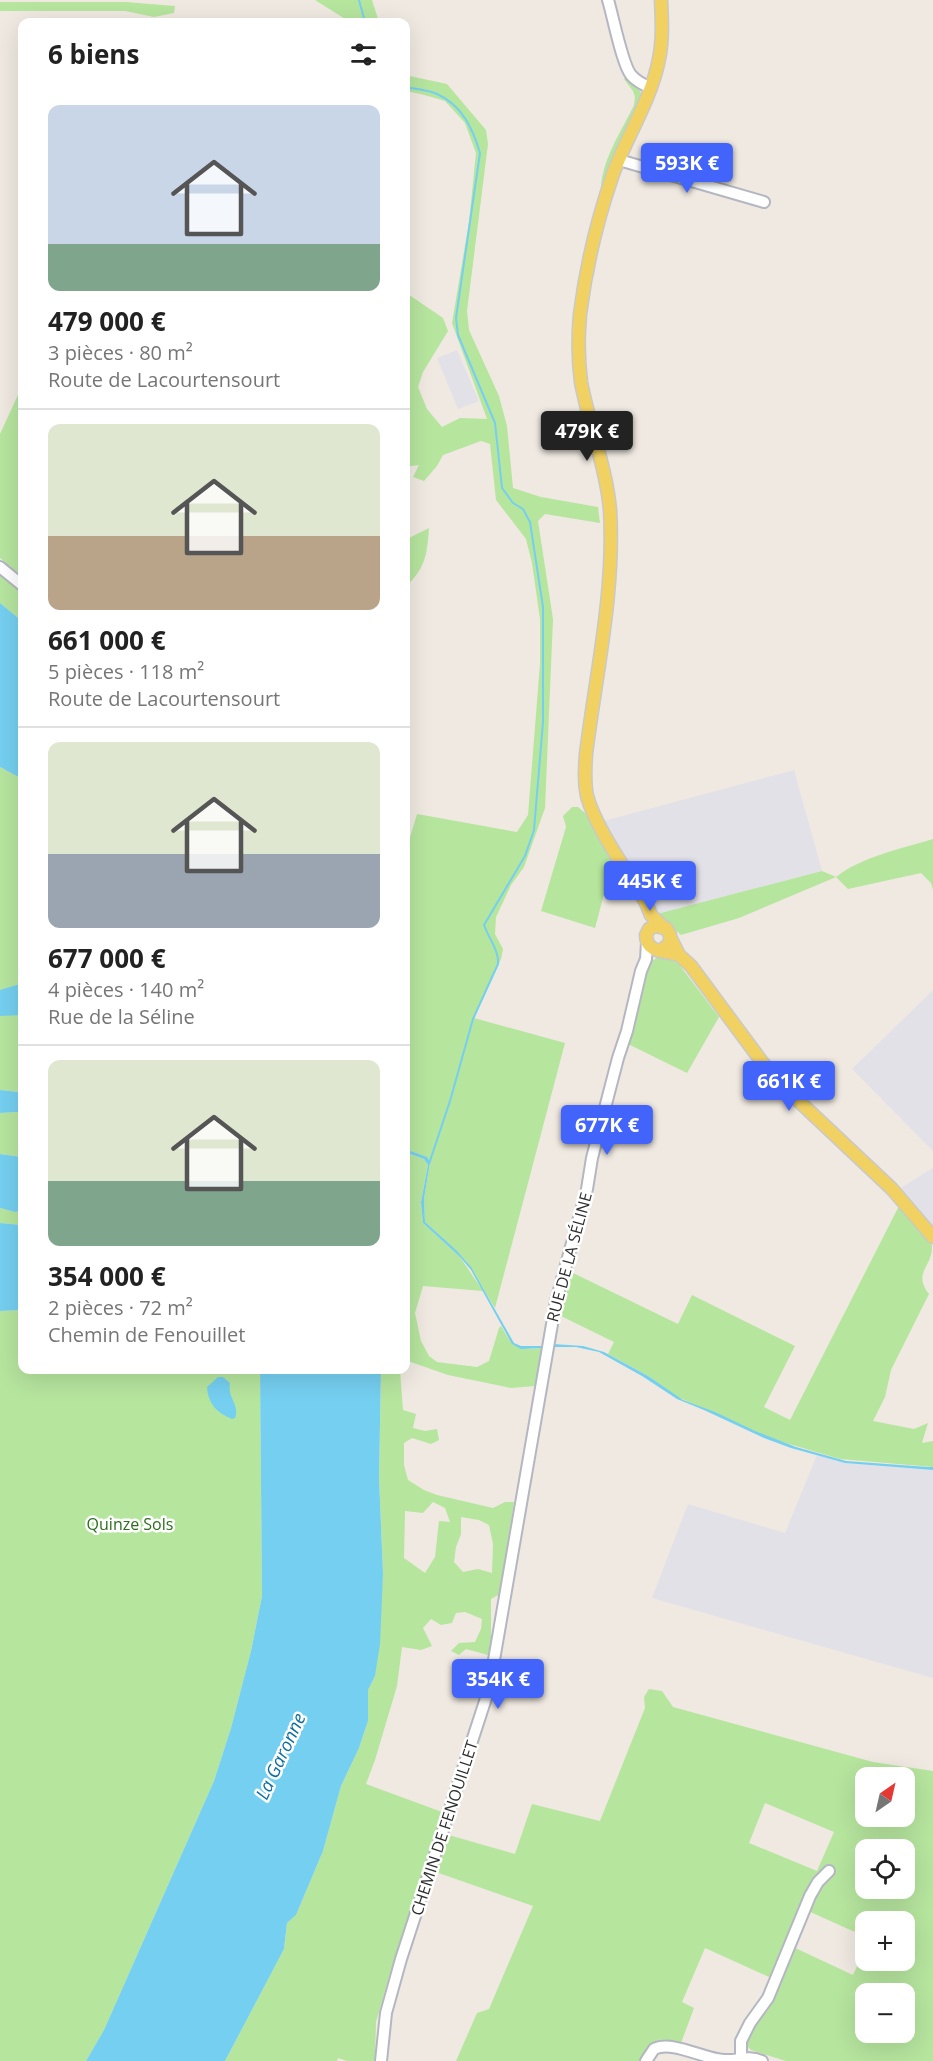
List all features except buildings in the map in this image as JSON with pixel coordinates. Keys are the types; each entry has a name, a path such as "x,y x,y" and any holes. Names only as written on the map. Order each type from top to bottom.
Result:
{"main road":[{"path":"661,0 661,44 651,88 619,160 599,220 590,256 579,334 582,383 602,462 610,512 608,611 588,735 585,777 587,794 598,823 651,915 669,931 679,954 691,966 741,1036 781,1083 892,1189 933,1237"},
{"path":"651,915 647,937 650,948 679,954"},
{"path":"647,937 652,927 662,926"},
{"path":"661,950 668,946 671,939"}],"street":[{"path":"608,0 624,63 635,79 651,88"},
{"path":"619,160 764,202"},
{"path":"0,567 18,582"},
{"name":"RUE DE LA SÉLINE","path":"547,1346 559,1290 590,1179 592,1158 646,959 647,937"},
{"path":"646,959 661,950"},
{"name":"CHEMIN DE FENOUILLET","path":"381,2061 387,2013 401,1959 489,1689 547,1346"},
{"path":"741,2058 741,2041 750,2023 768,1998 810,1896 818,1882 829,1871"},
{"path":"646,2061 654,2049 666,2046 721,2060 755,2058 762,2061"}],"shaded area":[{"path":"457,350 479,401 458,409 437,358"},
{"path":"794,770 822,871 657,914 604,821"},
{"path":"933,990 933,1151 852,1069"},
{"path":"933,1168 933,1228 899,1189"},
{"path":"817,1455 845,1463 933,1470 933,1678 652,1598 688,1504 785,1533"}],"green space":[{"path":"315,0 372,0 378,18 344,18"},
{"path":"0,2 125,2 175,6 174,13 154,17 125,11 0,11"},
{"path":"410,76 447,84 486,130 488,144 467,311 469,330 499,396 507,426 513,488 541,497 598,507 600,523 545,514 538,521 553,619 545,808 524,867 511,885 496,917 495,934 503,949 501,959 474,1018 565,1043 495,1308 466,1261 425,1222 424,1199 430,1162 426,1157 410,1151 410,837 417,814 517,832 528,815 540,664 540,619 526,539 496,500 490,444 481,441 443,455 424,481 413,477 419,465 410,466 410,295 443,318 448,331 423,372 418,387 427,409 442,427 460,418 487,419 452,323 469,222 476,153 465,123 445,101 410,92"},
{"path":"626,76 642,96 601,195 601,183 607,160 634,105 635,97 624,79"},
{"path":"18,395 18,573 0,558 0,434"},
{"path":"429,528 424,560 410,582 410,538"},
{"path":"0,575 18,590 18,618 0,603"},
{"path":"0,767 18,777 18,1092 0,1090"},
{"path":"572,807 578,807 585,813 613,860 595,928 541,911 566,827 563,816"},
{"path":"933,839 933,890 931,883 921,873 848,889 836,877 857,864"},
{"path":"822,871 836,877 739,918 681,935 657,914"},
{"path":"658,957 668,957 678,963 719,1017 687,1073 628,1044 647,972 652,961"},
{"path":"18,1112 18,1156 0,1154 0,1113"},
{"path":"410,1154 424,1159 428,1165 421,1202 423,1223 460,1257 483,1291 423,1286 415,1313 421,1341 429,1356 437,1362 477,1367 489,1361 501,1326 513,1344 527,1349 543,1348 535,1386 511,1388 448,1375 410,1362"},
{"path":"899,1206 922,1231 932,1246 922,1280 929,1294 891,1370 885,1397 873,1421 914,1429 928,1423 922,1443 933,1441 933,1467 840,1459 769,1438 673,1395 648,1376 608,1354 614,1342 561,1316 571,1272 678,1324 692,1295 795,1346 764,1407 790,1420"},
{"path":"0,1208 18,1212 18,1225 0,1223"},
{"name":"Quinze Sols","path":"18,1310 18,1374 260,1374 262,1596 251,1651 231,1728 214,1781 104,2030 86,2061 0,2061 0,1311"},
{"path":"381,1374 400,1374 403,1410 416,1414 413,1428 425,1431 437,1429 439,1440 431,1444 412,1438 404,1443 404,1465 408,1480 437,1495 493,1508 505,1502 514,1502 500,1594 491,1599 491,1641 488,1655 466,1649 459,1655 451,1651 459,1643 475,1642 481,1629 482,1619 465,1612 456,1613 452,1623 441,1625 431,1619 423,1628 432,1646 421,1650 402,1647 397,1686 366,1784 442,1812 376,2022 375,2061 347,2061 338,2058 337,2061 225,2061 284,1949 287,1923 296,1915 323,1851 341,1786 359,1748 368,1721 368,1690 375,1676 383,1573 379,1478","holes":["433,1502 445,1508 450,1522 439,1521 435,1557 425,1573 404,1558 405,1511 423,1513","461,1517 479,1520 489,1525 493,1544 492,1573 478,1569 463,1572 454,1562 461,1534"]},
{"path":"649,1689 662,1691 673,1707 873,1762 906,1767 855,1767 855,1827 915,1827 915,1768 933,1771 933,2061 786,2061 751,2050 746,2045 754,2026 768,2010 780,1982 705,1948 682,2002 694,2008 681,2043 656,2041 648,2047 640,2061 456,2061 477,2013 489,2009 533,1906 433,1871 445,1834 515,1854 532,1804 600,1821 645,1708 644,1697","holes":["765,1803 834,1832 817,1871 749,1843","806,1910 855,1932 855,1911 915,1911 915,1971 855,1971 853,1975 791,1946"]}],"water":[{"path":"0,603 18,618 18,777 0,767"},
{"path":"18,985 18,1015 0,1016 0,990"},
{"path":"0,1090 18,1092 18,1112 0,1113"},
{"path":"410,1151 427,1157 430,1162 424,1199 425,1222 471,1267 514,1343 521,1346 543,1346 543,1348 521,1349 512,1344 471,1270 423,1223 421,1202 428,1165 424,1159 410,1154"},
{"path":"0,1154 18,1156 18,1212 0,1208"},
{"path":"0,1223 18,1225 18,1310 0,1311"},
{"path":"553,1344 583,1346 604,1352 648,1376 683,1400 796,1447 846,1461 933,1467 933,1470 845,1463 791,1448 677,1399 599,1352 576,1347 551,1347"},
{"name":"La Garonne","path":"260,1374 381,1374 379,1478 383,1573 380,1644 375,1676 368,1690 368,1721 359,1748 341,1786 323,1851 296,1915 287,1923 284,1949 225,2061 86,2061 104,2030 214,1781 231,1728 251,1651 262,1596"},
{"path":"218,1377 223,1377 230,1383 230,1393 236,1409 235,1418 232,1419 222,1414 211,1403 207,1387"}],"waterway":[{"path":"359,0 364,18"},
{"path":"410,88 433,93 453,104 470,127 480,153 456,318 458,335 495,423 502,488 513,503 523,509 530,522 543,607 543,722 534,830 525,856 484,925 495,949 498,964 473,1019 450,1101 429,1164"}]}
